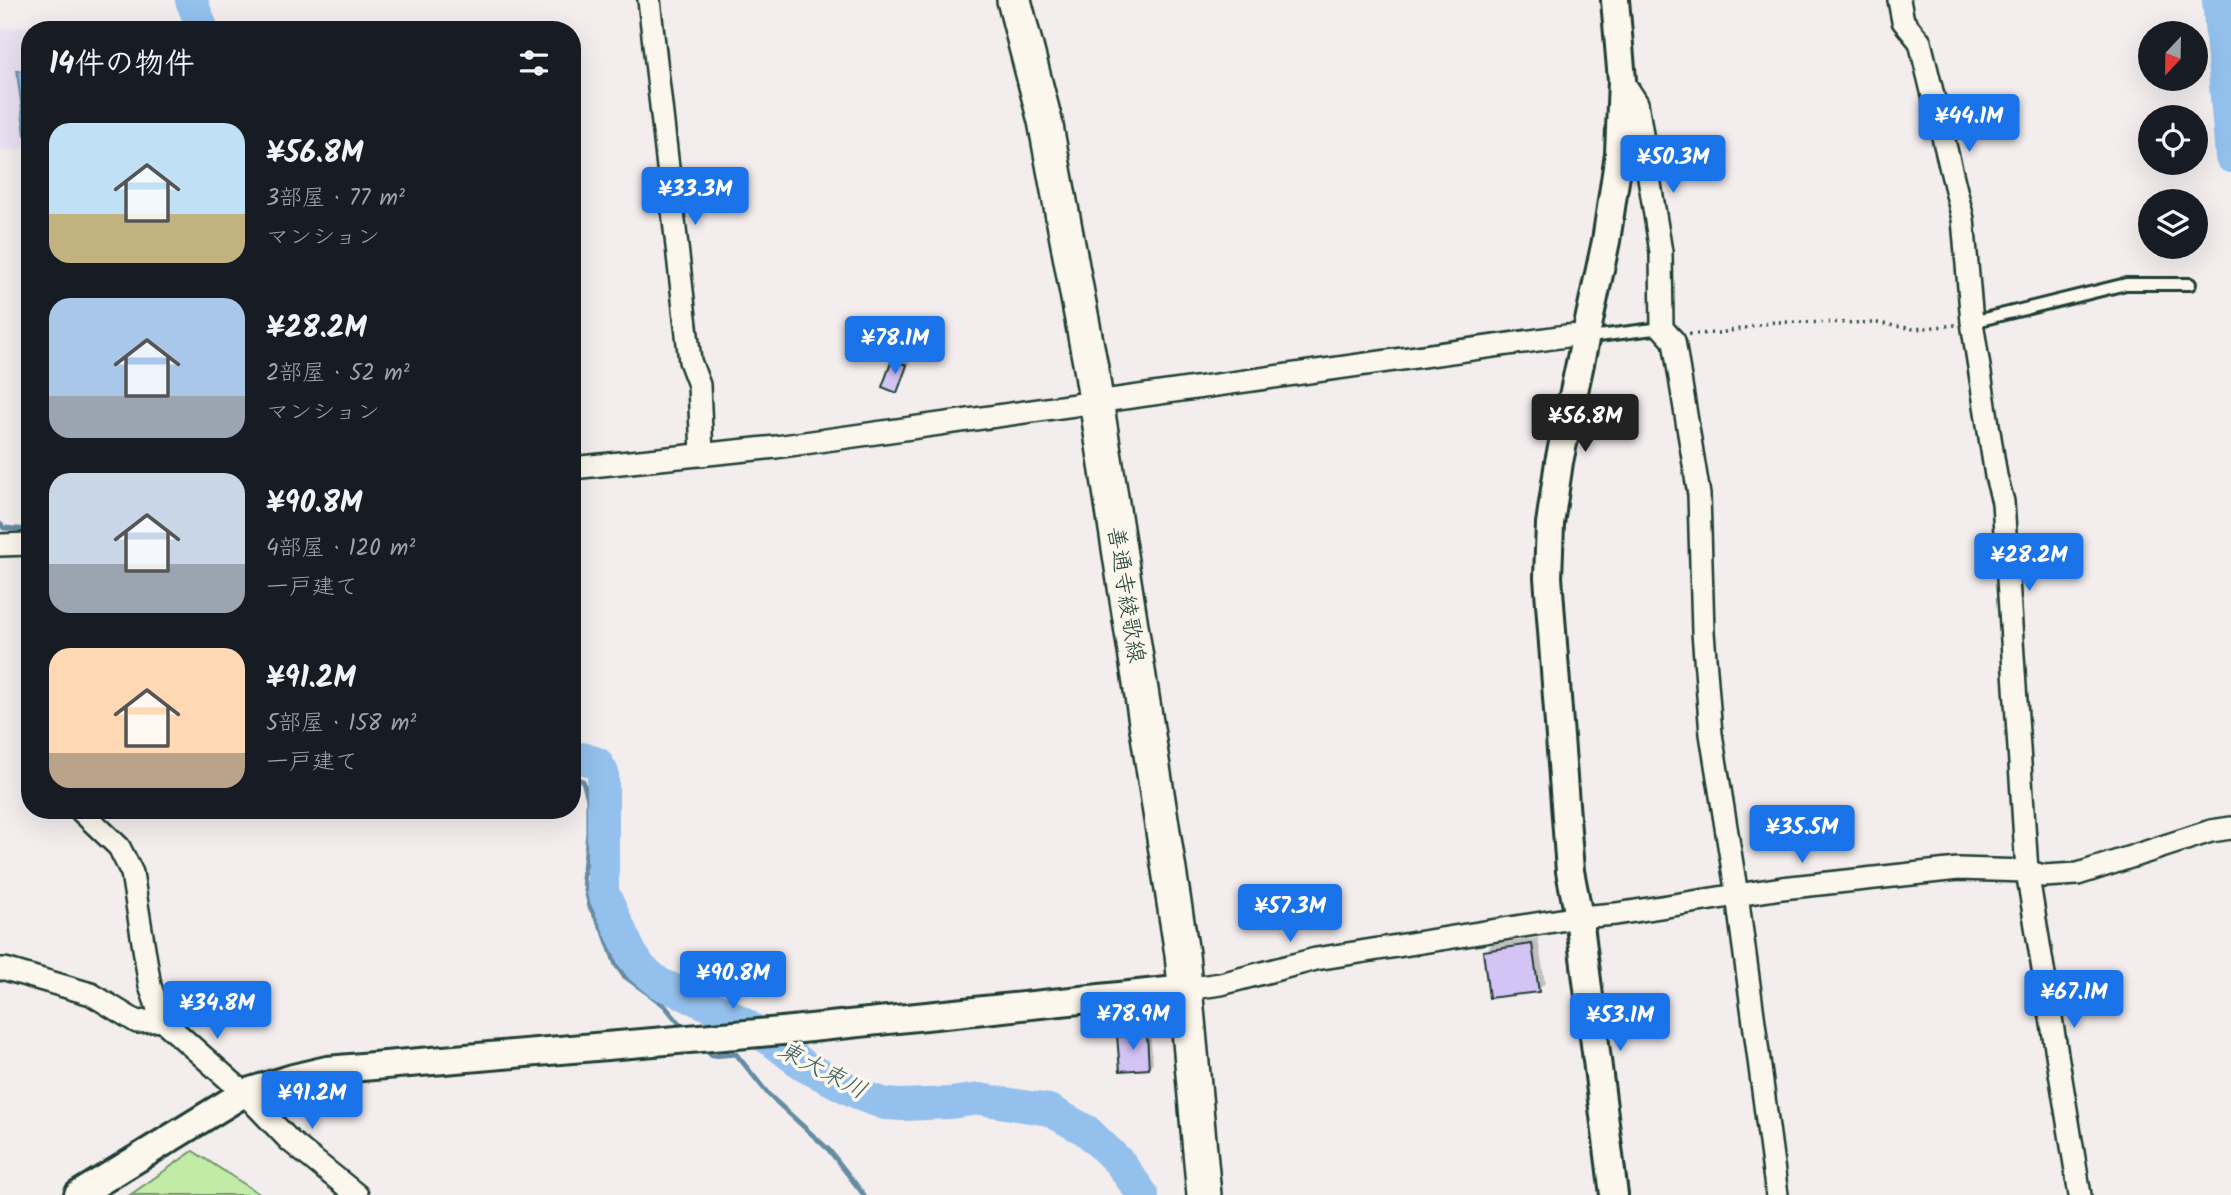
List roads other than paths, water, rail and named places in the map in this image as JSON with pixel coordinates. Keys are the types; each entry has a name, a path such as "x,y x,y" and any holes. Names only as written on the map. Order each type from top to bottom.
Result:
{"main road":[{"name":"善通寺綾歌線","path":"1014,0 1045,121 1084,329 1186,989 1204,1194"}],"street":[{"path":"649,0 690,361 699,385 702,455"},
{"path":"1614,1195 1579,917 1570,871 1548,577 1550,524 1559,462 1606,241 1619,154 1622,80 1615,0"},
{"path":"1899,0 1903,21 1920,42 1963,219 1972,322 1996,476 2003,502 2027,872 2080,1195"},
{"path":"1622,80 1637,103 1661,252 1666,332 1674,341 1699,495 1703,632 1711,734 1737,895 1777,1195"},
{"path":"581,467 776,447 1586,335"},
{"path":"0,545 21,544"},
{"path":"90,819 119,846 132,873 150,986 162,1020 244,1093 290,1141 357,1195"},
{"path":"78,1195 244,1093 327,1070 782,1031 1186,989 1221,984 1316,959 1737,895 1958,869 2027,872 2043,876 2078,874 2211,831 2231,828"},
{"path":"0,970 5,969 91,994 137,1022 162,1020"}],"lane":[{"path":"1972,322 2126,284 2190,285"},
{"path":"1586,335 1666,332"}],"water":[{"path":"17,71 21,71 21,103"}],"waterway":[{"name":"東大束川","path":"191,0 199,21"},
{"path":"2218,0 2231,157"},
{"path":"0,524 4,528 21,529"},
{"name":"東大束川","path":"581,758 597,763 603,773 603,892 631,953 641,968 659,983 728,1014 775,1043 806,1067 865,1097 885,1104 950,1103 980,1099 1049,1110 1087,1131 1119,1162 1143,1195"},
{"path":"581,780 588,799 588,833 583,878 590,907 604,932 616,965 624,976 664,1005 684,1029"},
{"path":"701,1046 712,1056 736,1054 769,1095 829,1150 864,1195"}]}
